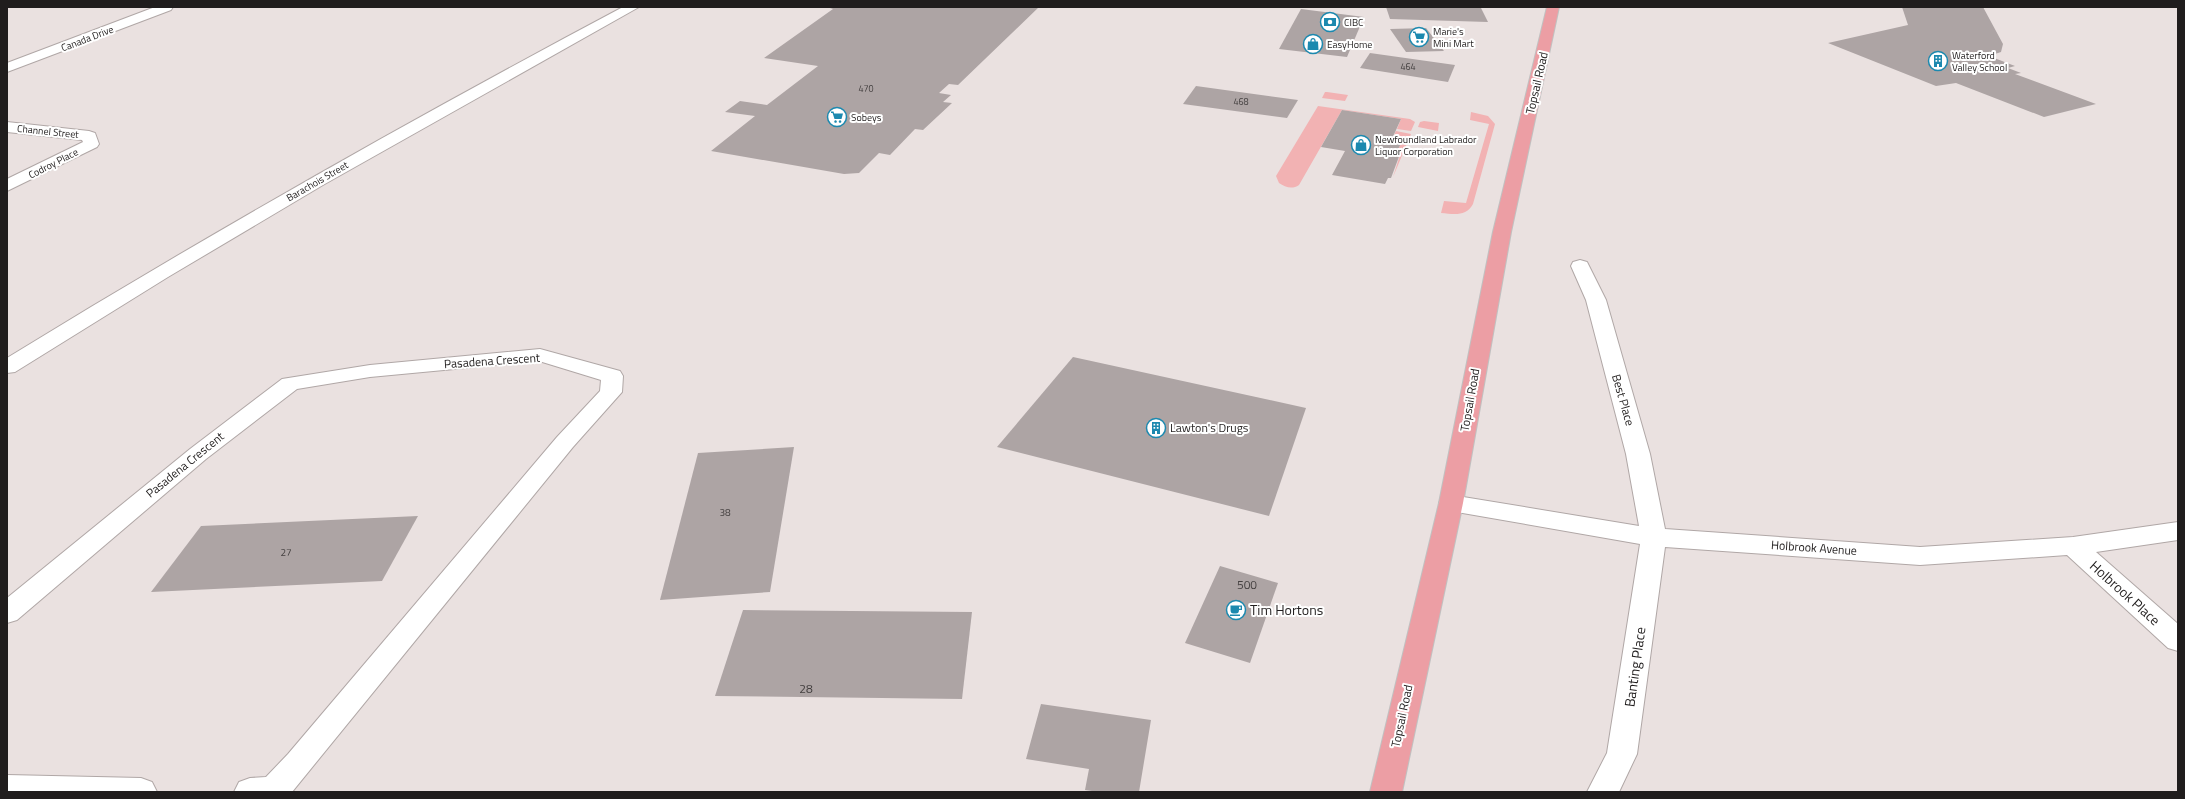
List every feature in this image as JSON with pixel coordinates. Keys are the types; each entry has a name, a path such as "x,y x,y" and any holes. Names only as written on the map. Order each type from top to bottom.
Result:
{"main road":[{"name":"Topsail Road","path":"1386,792 1451,503 1502,232 1554,7"}],"street":[{"name":"Canada Drive","path":"7,68 167,7"},
{"name":"Barachois Street","path":"7,367 212,241 503,76 633,7"},
{"name":"Channel Street","path":"7,126 89,136"},
{"name":"Codroy Place","path":"7,186 91,144 89,136"},
{"name":"Best Place","path":"1580,266 1596,300 1638,454 1654,537"},
{"path":"7,351 29,353"},
{"name":"Pasadena Crescent","path":"7,613 198,454 290,384 370,371 540,355 612,376 611,392 565,442 299,763 265,791"},
{"name":"Holbrook Avenue","path":"1451,503 1654,537 1920,556 2073,546 2178,531"},
{"name":"Banting Place","path":"1603,792 1622,754 1654,537"},
{"name":"Holbrook Place","path":"2073,546 2178,640"},
{"path":"7,789 141,792"}],"shaded area":[{"path":"1325,92 1348,95 1345,101 1322,98"},
{"path":"1318,106 1410,119 1415,122 1411,131 1397,129 1401,119 1342,110 1299,185 1291,188 1284,186 1279,183 1276,176"},
{"path":"1471,112 1488,116 1495,124 1473,204 1463,213 1441,213 1444,201 1466,203 1489,124 1470,120"},
{"path":"1424,121 1439,123 1438,131 1418,127 1420,122"},
{"path":"1396,131 1411,134 1393,177 1400,155 1396,154 1401,143 1391,141"}],"building":[{"path":"827,7 1039,7 958,85 949,84 939,93 951,95 943,102 952,103 923,130 915,129 890,155 879,153 859,173 844,174 711,151 755,116 725,112 740,101 767,105 818,66 764,58 833,9"},
{"path":"1386,7 1481,8 1488,22 1390,19"},
{"name":"Waterford Valley School","path":"1902,7 1983,7 2003,44 2001,52 1989,56 2015,66 2008,68 2021,73 2015,74 2096,104 2044,117 1956,83 1936,86 1828,43 1908,25"},
{"path":"1301,9 1364,17 1347,57 1279,49"},
{"path":"1426,28 1444,51 1406,52 1390,29"},
{"path":"1370,53 1455,65 1448,82 1360,68"},
{"path":"1196,86 1298,100 1287,118 1183,104"},
{"name":"Newfoundland Labrador Liquor Corporation","path":"1342,110 1401,119 1391,141 1401,143 1396,154 1400,154 1391,178 1388,178 1385,184 1332,175 1345,151 1321,147"},
{"name":"Lawton's Drugs","path":"1073,357 1306,408 1269,516 997,447"},
{"path":"794,447 770,592 660,600 698,453"},
{"path":"418,516 382,581 151,592 201,526"},
{"path":"1220,566 1278,583 1250,663 1185,643"},
{"path":"743,610 972,612 962,699 715,696"},
{"path":"1041,704 1151,720 1139,792 1099,792 1085,790 1089,769 1026,759"}],"place":[{"name":"CIBC","path":"1330,22"},
{"name":"Marie's Mini Mart","path":"1419,37"},
{"name":"EasyHome","path":"1313,44"},
{"name":"Waterford Valley School","path":"1938,61"},
{"name":"Sobeys","path":"837,117"},
{"name":"Newfoundland Labrador Liquor Corporation","path":"1361,145"},
{"name":"Lawton's Drugs","path":"1156,428"},
{"name":"Tim Hortons","path":"1236,610"}]}
